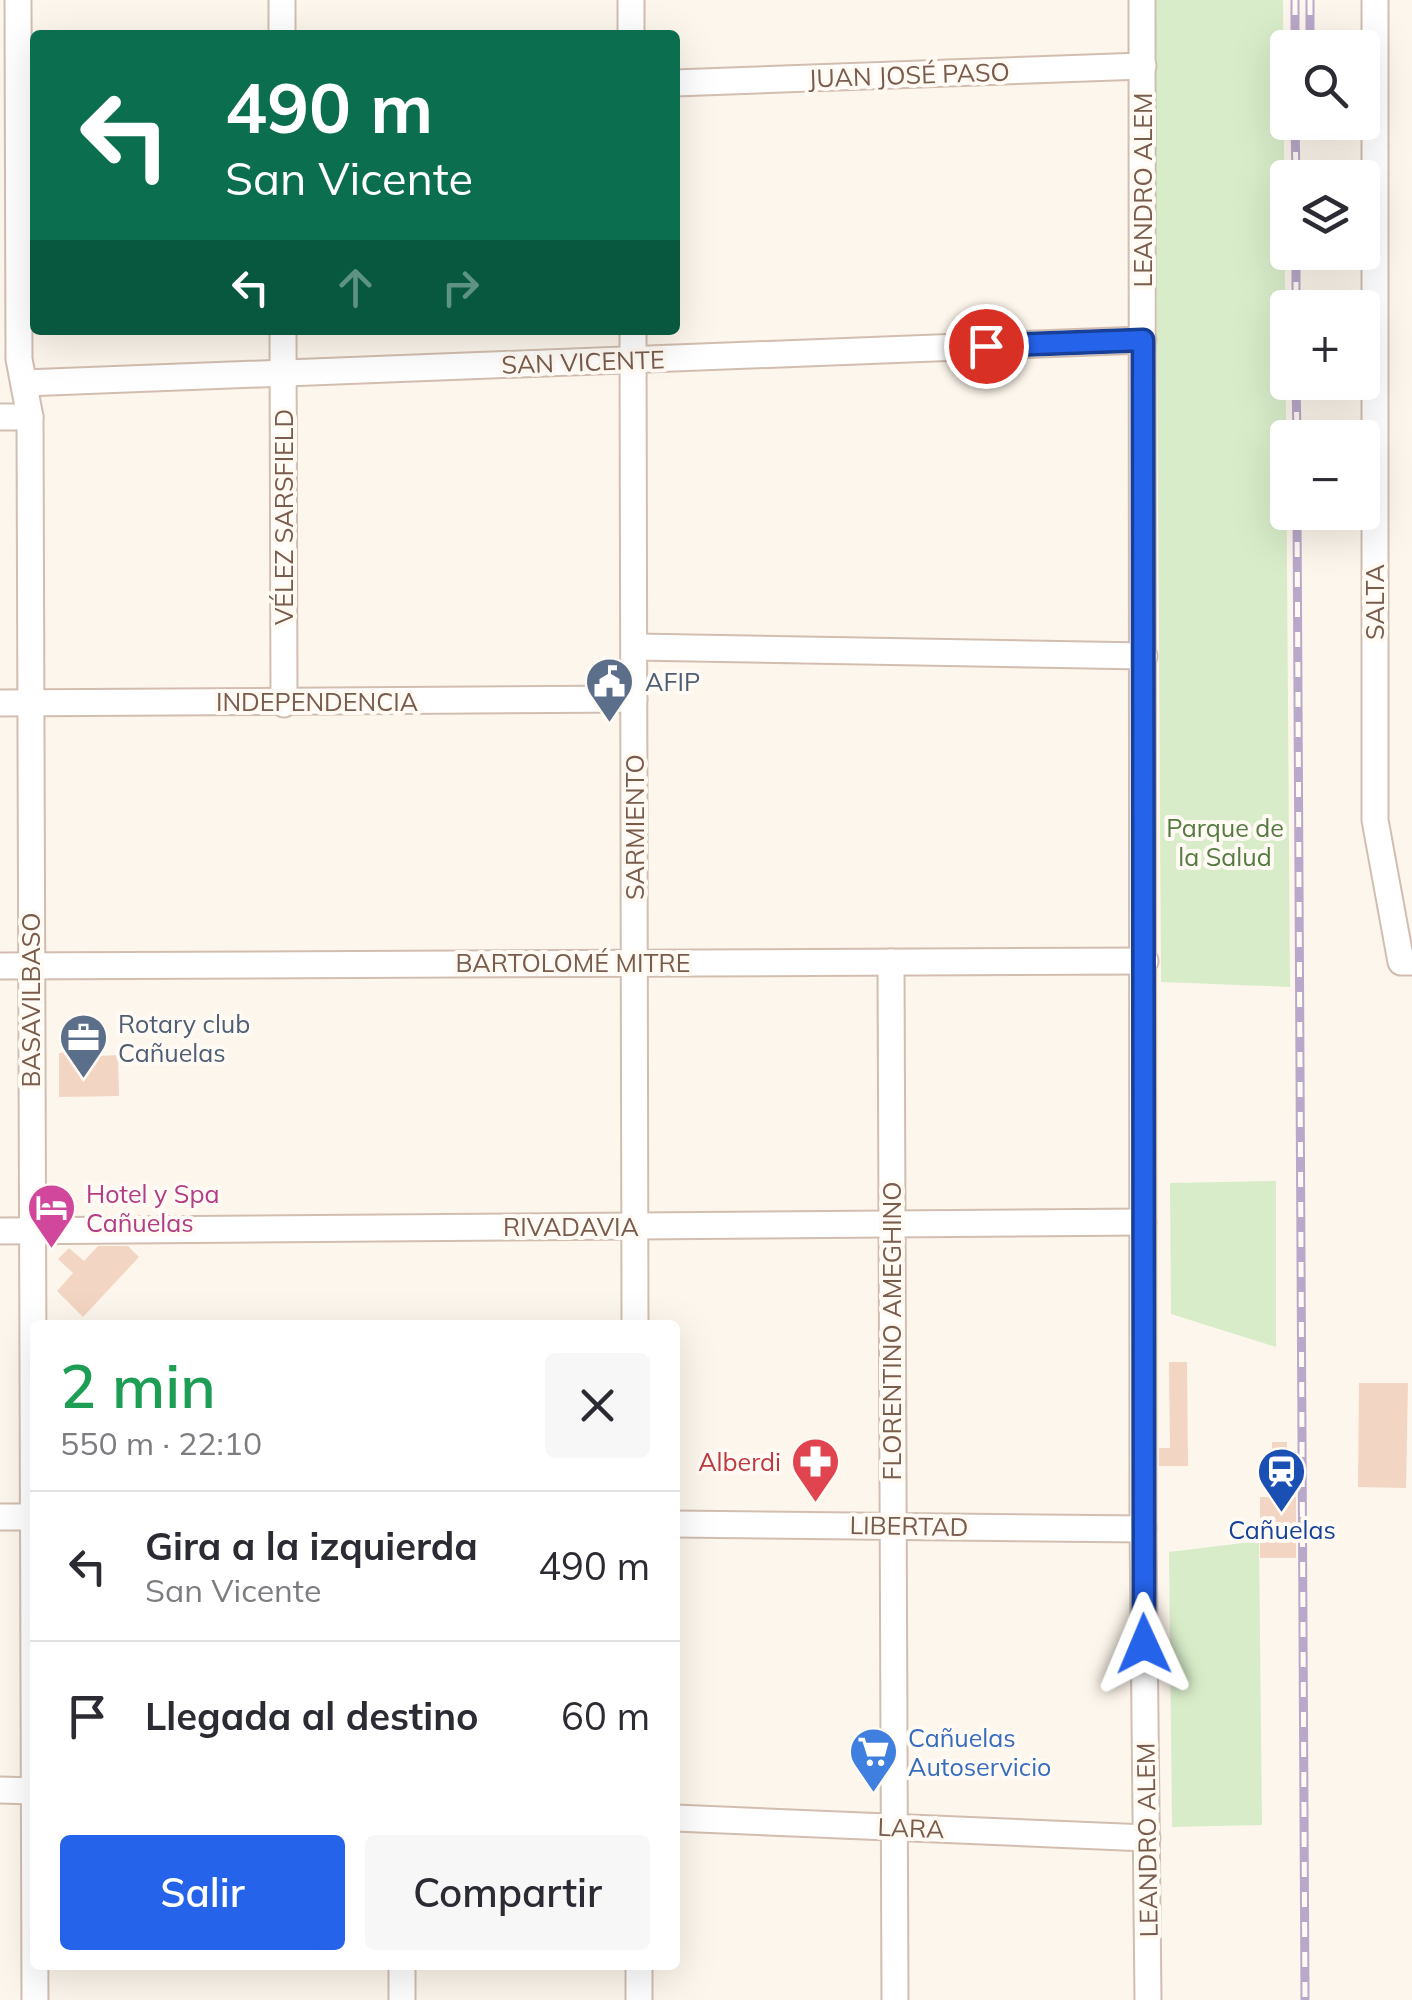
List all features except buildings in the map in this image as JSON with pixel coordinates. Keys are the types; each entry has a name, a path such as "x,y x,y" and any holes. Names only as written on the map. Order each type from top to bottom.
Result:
{"street":[{"name":"BASAVILBASO","path":"18,0 19,359 30,417 32,1320"},
{"path":"282,0 282,30"},
{"path":"631,0 631,30"},
{"name":"LEANDRO ALEM","path":"1142,0 1143,1529 1148,2000"},
{"name":"SALTA","path":"1375,0 1376,820 1406,962"},
{"name":"JUAN JOSÉ PASO","path":"680,83 1143,66"},
{"name":"VÉLEZ SARSFIELD","path":"283,335 284,704"},
{"name":"SARMIENTO","path":"632,335 635,1320"},
{"name":"SAN VICENTE","path":"24,384 1143,340"},
{"path":"0,418 30,417"},
{"path":"636,647 1144,656"},
{"name":"INDEPENDENCIA","path":"0,703 634,699"},
{"name":"BARTOLOMÉ MITRE","path":"0,966 1145,961"},
{"name":"FLORENTINO AMEGHINO","path":"891,962 895,2000"},
{"name":"RIVADAVIA","path":"0,1231 1143,1222"},
{"path":"0,1517 30,1517"},
{"name":"LIBERTAD","path":"680,1524 1143,1529"},
{"path":"0,1790 30,1790"},
{"name":"LARA","path":"680,1818 1147,1838"},
{"name":"BASAVILBASO","path":"35,1970 35,2000"},
{"path":"402,1970 402,2000"},
{"path":"638,1970 639,2000"}],"green space":[{"name":"Parque de la Salud","path":"1155,0 1283,0 1283,30 1270,30 1270,140 1284,140 1284,160 1270,160 1270,270 1285,270 1285,290 1270,290 1270,400 1286,400 1286,420 1270,420 1270,530 1287,530 1290,987 1161,982"},
{"path":"1276,1181 1276,1347 1171,1314 1170,1183"},
{"path":"1259,1541 1262,1825 1172,1827 1169,1552"}],"railway":[{"path":"1295,0 1295,30"},
{"path":"1310,0 1310,30"},
{"path":"1295,140 1296,160"},
{"path":"1296,270 1296,290"},
{"path":"1296,400 1297,420"},
{"path":"1297,530 1305,2000"}],"place":[{"name":"AFIP","path":"610,724"},
{"name":"Rotary club Cañuelas","path":"83,1080"},
{"name":"Hotel y Spa Cañuelas","path":"51,1250"},
{"name":"Alberdi","path":"816,1504"},
{"name":"Cañuelas","path":"1282,1514"},
{"name":"Cañuelas Autoservicio","path":"873,1794"}],"route":[{"path":"986,346 1143,340 1144,1644"}]}
